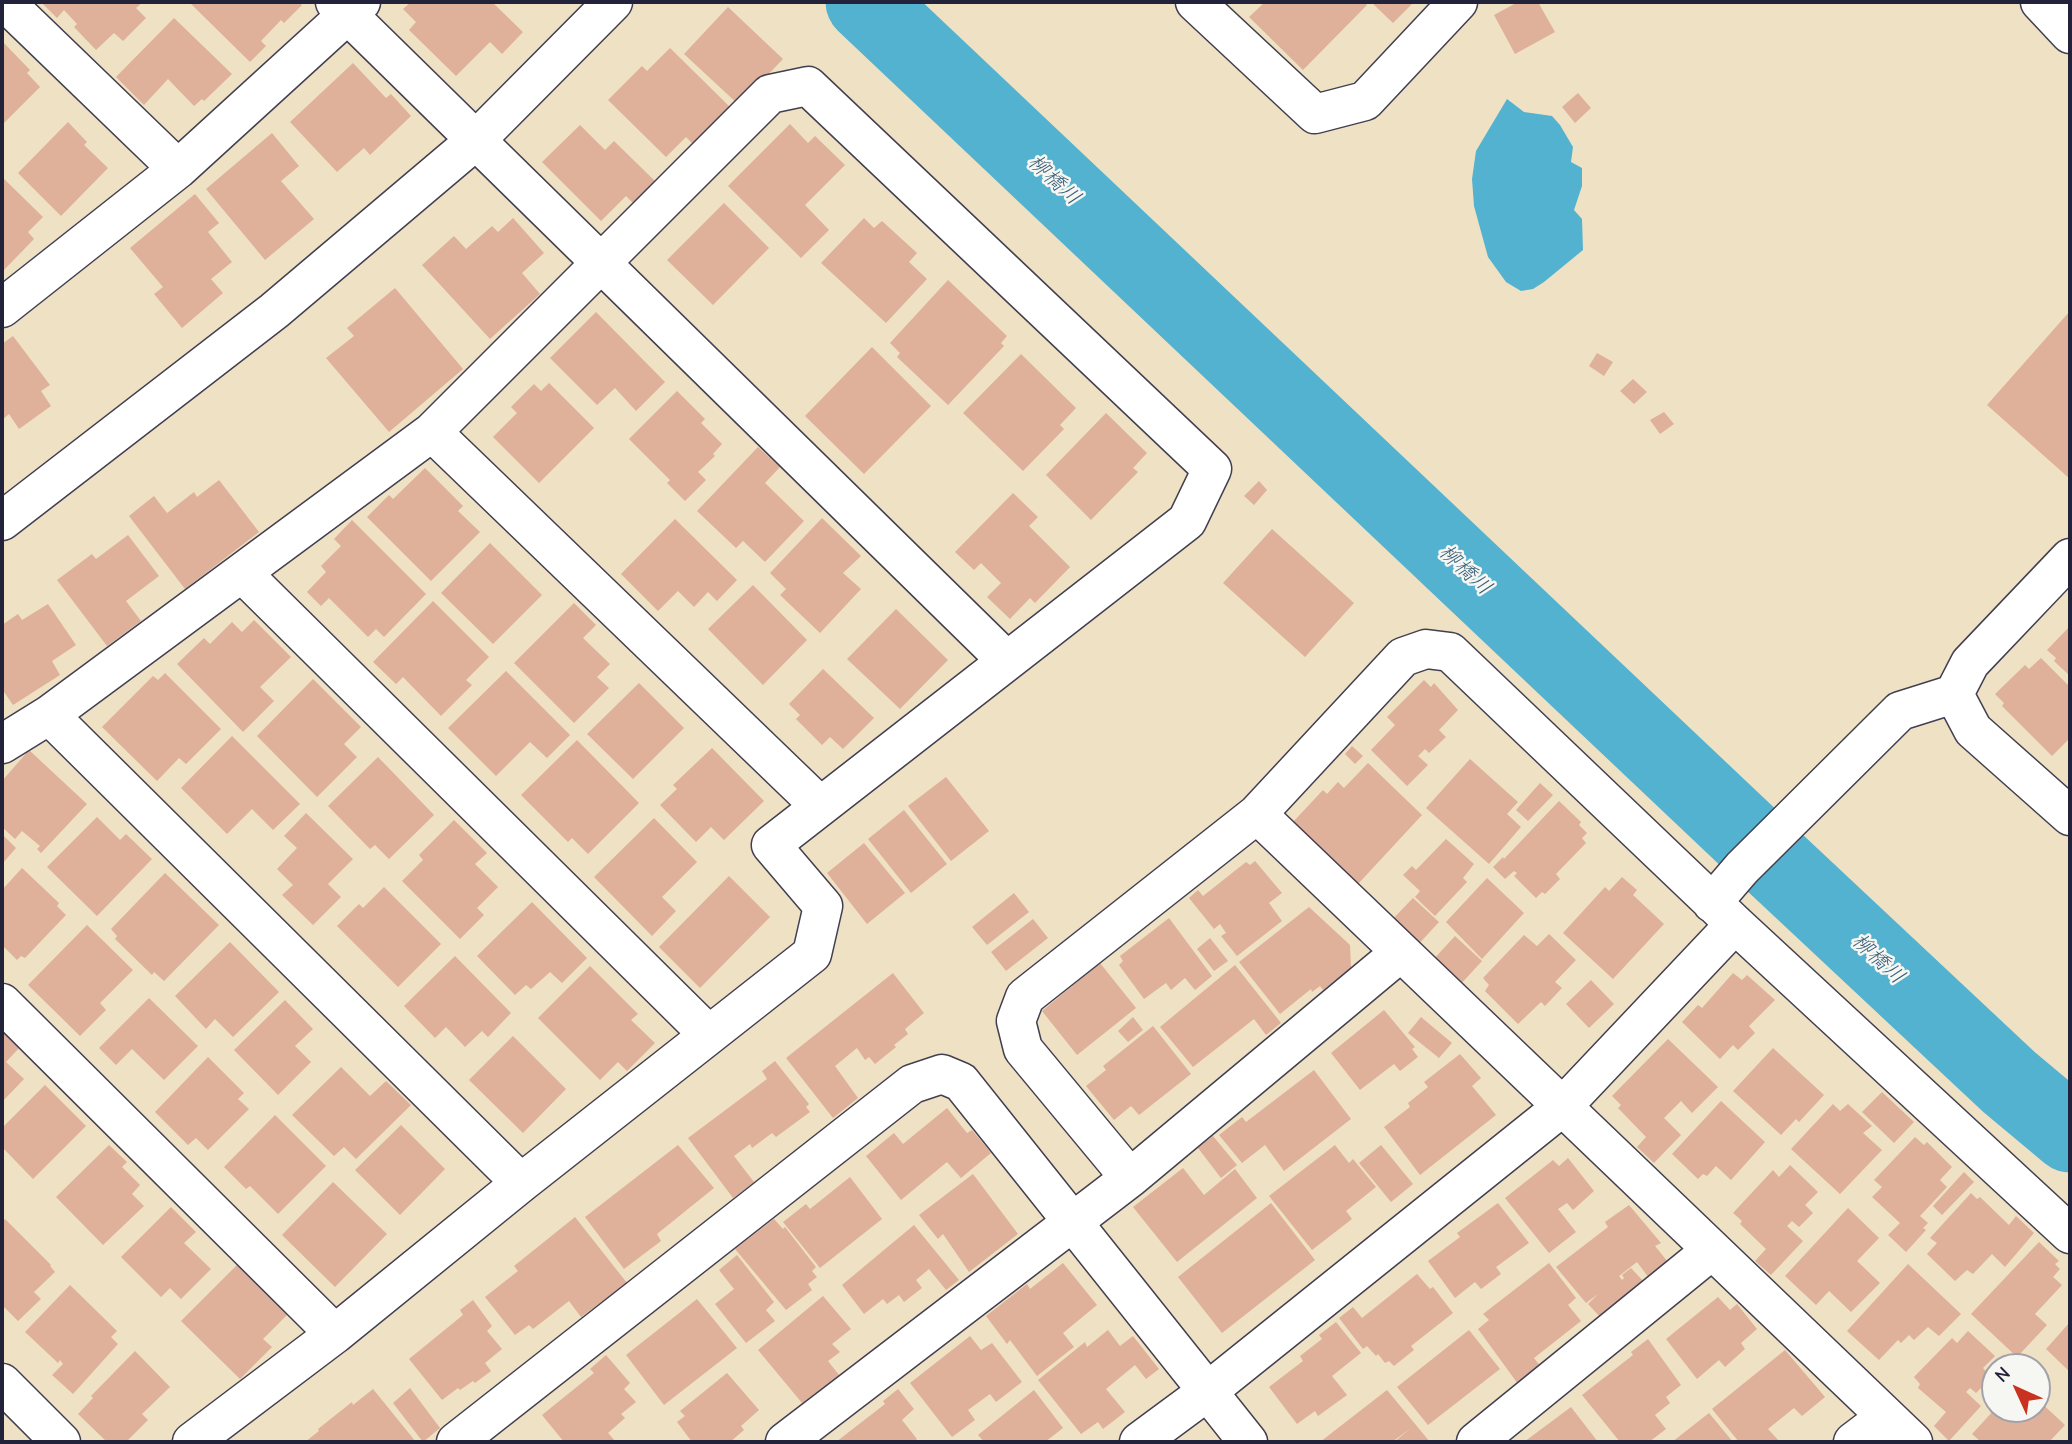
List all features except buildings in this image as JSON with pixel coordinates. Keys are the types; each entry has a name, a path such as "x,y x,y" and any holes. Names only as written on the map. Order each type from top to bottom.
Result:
{"street":[{"path":"5,2 178,169"},
{"path":"2,521 274,311 475,141 613,2"},
{"path":"1195,2 1315,114 1365,101 1458,2"},
{"path":"2040,2 2070,34"},
{"path":"2,308 178,169 348,6 475,141 1007,661"},
{"path":"2,744 49,715 432,432 771,94 808,86 1212,469 1187,521 771,845 823,906 812,954 708,1034 335,1334 192,1442"},
{"path":"432,432 820,806"},
{"path":"1139,1442 1208,1391 1562,1107 1723,914 1742,868 1900,711 1954,694 1970,663 2070,558"},
{"path":"242,573 708,1034"},
{"path":"1130,1178 1024,1049 1016,1021 1025,997 1257,814 1403,657 1426,649 1450,652 1723,914 2070,1234"},
{"path":"1954,694 1973,730 2070,816"},
{"path":"49,715 521,1183"},
{"path":"1257,814 1899,1429"},
{"path":"785,1442 1130,1178 1401,952"},
{"path":"2,1003 335,1334"},
{"path":"456,1442 912,1084 942,1074 961,1083 1248,1442"},
{"path":"1476,1442 1712,1250"},
{"path":"2,1383 61,1442"},
{"path":"1853,1442 1899,1429"}],"water":[{"path":"1507,99 1524,112 1552,116 1573,147 1571,162 1582,168 1582,186 1574,210 1582,219 1583,250 1544,282 1533,289 1521,291 1506,282 1488,257 1474,206 1472,179 1476,151"}],"waterway":[{"name":"柳橋川","path":"865,2 1773,861 2009,1082 2070,1133"}]}
